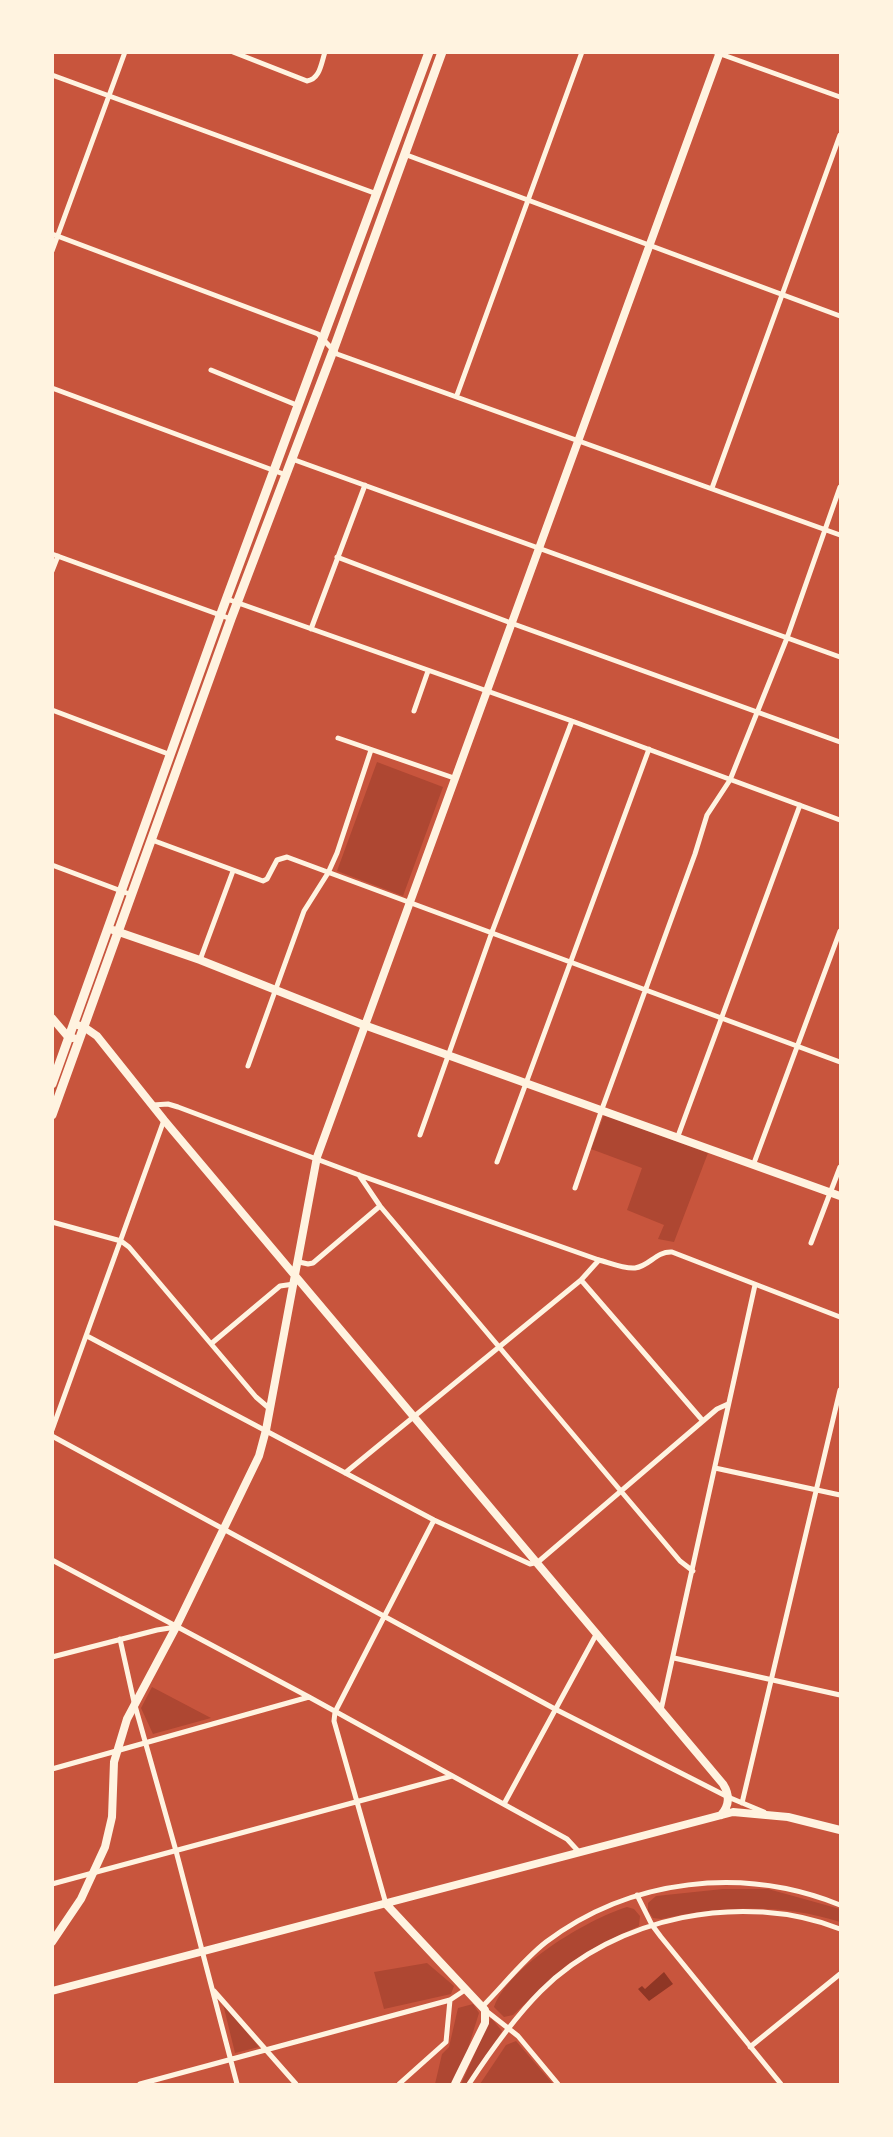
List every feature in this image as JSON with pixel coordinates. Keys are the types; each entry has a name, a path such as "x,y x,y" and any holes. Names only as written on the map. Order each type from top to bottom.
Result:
{"main road":[{"path":"52,1084 220,616 428,53 441,55 231,619 52,1115"},
{"path":"52,1942 72,1914 93,1872 110,1827 114,1762 134,1702 176,1627 259,1457 299,1262 317,1157 408,902 580,440 718,53"},
{"path":"190,701 201,705"},
{"path":"108,929 200,960 365,1025 841,1196"},
{"path":"52,1018 69,1038 80,1040"},
{"path":"74,1024 97,1036 723,1784 728,1805 721,1815"},
{"path":"52,1991 721,1815 742,1812 768,1814 816,1822 841,1830"},
{"path":"386,1904 484,2008 485,2023 455,2084"}],"street":[{"path":"52,251 55,234 125,52"},
{"path":"233,52 307,81 318,74 325,52"},
{"path":"457,395 582,52"},
{"path":"718,53 841,97"},
{"path":"52,75 377,194"},
{"path":"712,488 841,135"},
{"path":"404,154 841,316"},
{"path":"55,234 324,338 333,351 841,535"},
{"path":"211,370 299,406"},
{"path":"52,388 286,475"},
{"path":"292,458 841,657"},
{"path":"311,629 365,485"},
{"path":"575,1188 707,815 730,780 787,638 841,487"},
{"path":"52,571 55,555 231,619"},
{"path":"337,557 841,743"},
{"path":"227,599 841,820"},
{"path":"414,711 428,671"},
{"path":"52,710 181,759"},
{"path":"420,1135 492,932 572,721"},
{"path":"338,738 454,778"},
{"path":"497,1162 649,749"},
{"path":"248,1066 304,912 328,873 371,750"},
{"path":"678,1136 800,805"},
{"path":"152,840 263,881 267,880 277,860 284,856 841,1062"},
{"path":"52,865 132,895"},
{"path":"200,960 233,871"},
{"path":"754,1163 841,931"},
{"path":"153,1105 169,1104 178,1107 599,1260 632,1268 643,1265 658,1253 673,1252 841,1317"},
{"path":"52,1430 164,1119"},
{"path":"811,1243 841,1167"},
{"path":"359,1175 380,1206 680,1562 693,1571"},
{"path":"299,1262 313,1263 380,1206"},
{"path":"52,1222 121,1241 129,1247 256,1397 270,1409"},
{"path":"345,1473 500,1348 581,1280 599,1260"},
{"path":"581,1280 703,1421"},
{"path":"212,1343 280,1286 294,1284"},
{"path":"661,1710 755,1285"},
{"path":"87,1336 435,1520 524,1563 538,1562 717,1409 728,1405"},
{"path":"742,1803 841,1390"},
{"path":"52,1436 555,1709 728,1797 768,1814"},
{"path":"715,1468 841,1495"},
{"path":"386,1904 334,1721 335,1712 435,1520"},
{"path":"52,1560 504,1804 567,1839 579,1852"},
{"path":"52,1657 176,1627"},
{"path":"504,1804 597,1633"},
{"path":"120,1639 134,1702 147,1742 237,2084"},
{"path":"674,1658 841,1695"},
{"path":"52,1769 309,1697"},
{"path":"52,1884 452,1776"},
{"path":"558,2084 509,2029 484,2008 544,1944 589,1915 637,1895 683,1884 745,1882 800,1891 841,1905"},
{"path":"637,1895 652,1925 781,2084"},
{"path":"470,2084 509,2029 542,1990 573,1965 612,1941 652,1925 689,1917 747,1912 799,1916 841,1929"},
{"path":"750,2046 841,1974"},
{"path":"212,1989 296,2084"},
{"path":"140,2084 450,2000 465,1990"},
{"path":"399,2084 446,2042 450,2000"}],"shaded area":[{"path":"377,762 443,787 403,896 337,871"},
{"path":"604,1115 708,1153 674,1242 658,1239 664,1225 627,1210 642,1168 591,1149"},
{"path":"152,1687 211,1718 153,1734 141,1708"},
{"path":"723,1889 768,1889 840,1909 840,1922 773,1909 728,1909 661,1919 653,1918 648,1911 648,1903 656,1896"},
{"path":"627,1907 634,1909 640,1916 639,1926 599,1945 567,1965 513,2015 504,2017 494,2007 502,1991 515,1976 551,1946 591,1922"},
{"path":"427,1963 454,1986 451,1994 384,2009 374,1972"},
{"path":"664,1972 673,1984 649,2001 638,1989 642,1986 645,1989"},
{"path":"223,2004 259,2047 235,2053"},
{"path":"473,2004 479,2013 457,2084 435,2084 442,2054 449,2047 458,2008"},
{"path":"491,2018 502,2031 470,2084 461,2084"},
{"path":"516,2041 553,2084 480,2084 506,2045"}]}
